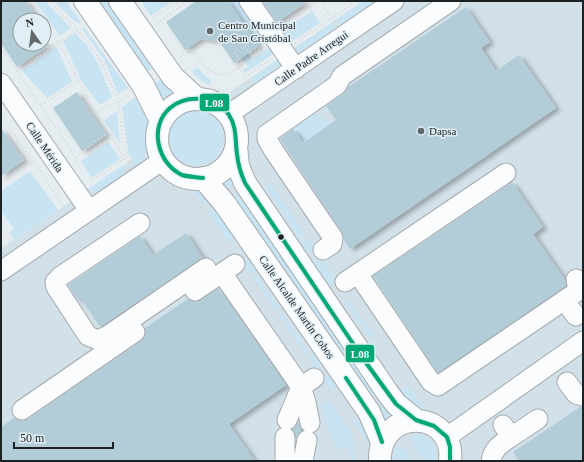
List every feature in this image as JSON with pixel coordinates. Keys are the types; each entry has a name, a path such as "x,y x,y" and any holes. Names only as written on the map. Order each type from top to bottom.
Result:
{"main road":[{"path":"85,1 143,85 161,121"},
{"path":"120,1 173,77 201,93 207,100 217,104 229,114 237,136 236,147 238,166 245,183 396,404 416,420 434,426 447,438 450,447 450,461"},
{"path":"201,93 170,109 161,121 157,137 157,146 163,160 179,174 194,178 203,178 216,173 223,168 229,162 236,147"},
{"name":"Calle Alcalde Martín Cobos","path":"203,178 222,199 244,230 369,412 381,451"},
{"path":"381,451 388,433 396,426 405,422 416,420"}],"street":[{"path":"249,1 280,53 296,69"},
{"path":"323,250 332,244 333,238 267,139 267,134 337,85 340,74 407,27 452,1"},
{"name":"Calle Padre Arregui","path":"229,114 392,2"},
{"name":"Calle Mérida","path":"1,83 89,210"},
{"path":"1,271 163,160"},
{"path":"506,173 350,282 394,340 431,382 438,386 578,291 576,279"},
{"path":"56,287 55,282 61,276 140,223"},
{"path":"45,271 88,336 98,340 228,265"},
{"path":"228,265 313,379"},
{"path":"22,410 228,265"},
{"path":"564,300 573,319"},
{"path":"447,438 583,341"},
{"path":"285,461 286,429 313,379"},
{"path":"303,461 309,431 306,402 313,379"},
{"path":"566,380 576,394 583,396"},
{"path":"491,461 492,453 498,446 503,428 538,419"}],"path":[{"path":"31,1 59,42 78,82 95,112 125,158 76,193"},
{"path":"49,1 89,42 102,65 118,102 123,144 128,161 138,177 145,186 166,182 191,193 228,265 313,379 360,437 362,461"},
{"path":"149,20 177,1"},
{"path":"153,26 189,1"},
{"path":"308,1 311,6"},
{"path":"280,28 320,1 332,18"},
{"path":"239,68 245,77 357,1"},
{"path":"17,70 82,27"},
{"path":"181,64 177,59 192,49 203,65 211,72 224,75 243,65 235,53 245,46 252,55 269,43 280,53"},
{"path":"1,48 76,157 108,133"},
{"path":"41,105 111,60"},
{"path":"201,93 234,89 248,80"},
{"path":"95,112 118,102 132,93"},
{"path":"1,115 63,205 60,214"},
{"path":"1,184 33,162"},
{"path":"1,228 13,246"},
{"path":"7,250 19,242"},
{"path":"350,282 407,378"},
{"path":"468,394 573,319"},
{"path":"485,433 503,428 583,367"}],"shaded area":[{"path":"35,1 45,1 71,28 60,36 52,25 52,12 43,12"},
{"path":"53,1 66,1 81,22 78,24"},
{"path":"96,1 109,1 155,67 145,73"},
{"path":"141,1 172,1 151,16"},
{"path":"228,1 237,1 265,42 259,46"},
{"path":"363,1 583,1 583,461 1,461 1,249"},
{"path":"363,1 380,1 343,28 337,19"},
{"path":"312,11 320,23 286,45 278,34"},
{"path":"331,23 338,32 298,57 290,52"},
{"path":"84,27 128,88 118,94 105,61 82,29"},
{"path":"75,33 93,55 112,97 100,105 82,82 63,41"},
{"path":"57,47 72,82 47,98 22,71 50,52 52,52"},
{"path":"269,48 273,54 245,73 243,70 248,66 240,55 246,51 252,59"},
{"path":"281,57 285,65 258,87 251,78"},
{"path":"198,67 205,76 211,79 210,85 202,82 192,71"},
{"path":"162,78 178,95 163,104 153,84"},
{"path":"140,94 149,123 149,142 142,160 136,168 128,152 122,107"},
{"path":"314,110 331,124 303,143 290,125"},
{"path":"117,111 120,144 104,120"},
{"path":"196,111 206,113 215,119 221,128 223,138 221,148 215,157 206,163 196,165 186,163 177,157 171,148 169,138 171,128 177,119 186,113"},
{"path":"108,142 120,159 92,178 81,161"},
{"path":"121,166 128,176 104,190 93,191 88,189"},
{"path":"30,171 58,210 14,240 9,232 14,229 1,211 1,191"},
{"path":"229,171 236,183 226,190 217,179"},
{"path":"188,184 199,187 212,200 204,205"},
{"path":"271,184 305,235 300,238 266,187"},
{"path":"241,192 378,391 369,397 231,199"},
{"path":"217,208 235,233 230,244 209,213"},
{"path":"307,238 315,249 303,255 299,243"},
{"path":"320,257 337,281 329,286 323,286 310,268"},
{"path":"251,258 261,267 251,275 242,262"},
{"path":"257,276 279,308 275,310 253,278"},
{"path":"349,300 374,335 370,338 345,303"},
{"path":"280,311 309,353 306,355 277,313"},
{"path":"320,350 322,361 316,370 308,358"},
{"path":"332,374 336,383 331,391 322,379"},
{"path":"406,387 409,387 430,415 424,415 397,393"},
{"path":"329,400 353,436 355,461 353,461 347,447 337,450 320,406"},
{"path":"384,401 394,413 383,420 376,407"},
{"path":"363,416 372,438 372,449 353,422"},
{"path":"417,434 422,435 429,440 435,447 437,461 424,461 414,446 413,436"},
{"path":"397,446 405,449 414,461 394,461 393,453"}],"building":[{"path":"1,1 26,1 34,12 12,12 12,52 39,52 17,67 1,43"},
{"name":"Centro Municipal de San Cristóbal","path":"196,1 228,1 259,46 234,63 219,41 201,39 185,50 166,22"},
{"path":"262,1 308,1 277,22"},
{"name":"Dapsa","path":"466,7 490,42 481,48 496,71 519,55 556,108 350,249 344,240 342,232 280,139 293,129 303,143 336,120 326,106 343,94 348,87"},
{"path":"77,92 106,135 82,151 53,108"},
{"path":"1,128 24,160 1,176"},
{"path":"512,182 543,227 533,234 565,280 566,286 438,373 373,276"},
{"path":"186,233 203,258 100,327 81,298 78,300 68,285 140,236 153,255"},
{"path":"219,288 286,385 229,424 255,461 1,461 1,427 14,418 22,421 28,419 141,341 145,336 145,328 188,299 196,302"},
{"path":"580,407 583,407 583,461 519,461 513,452"},
{"path":"298,421 302,430 296,439 292,429"}],"transit line":[{"name":"L08","path":"203,178 182,175 174,170 167,163 159,144 159,125 163,116 170,108 177,104 193,99 201,99 217,104 229,115 235,129 238,161 245,183 364,360 396,404 416,420 434,426 447,437 450,447 450,461"},
{"name":"L08","path":"346,378 374,420 382,442"}],"place":[{"name":"Centro Municipal de San Cristóbal","path":"210,31"},
{"name":"Dapsa","path":"421,131"}]}
